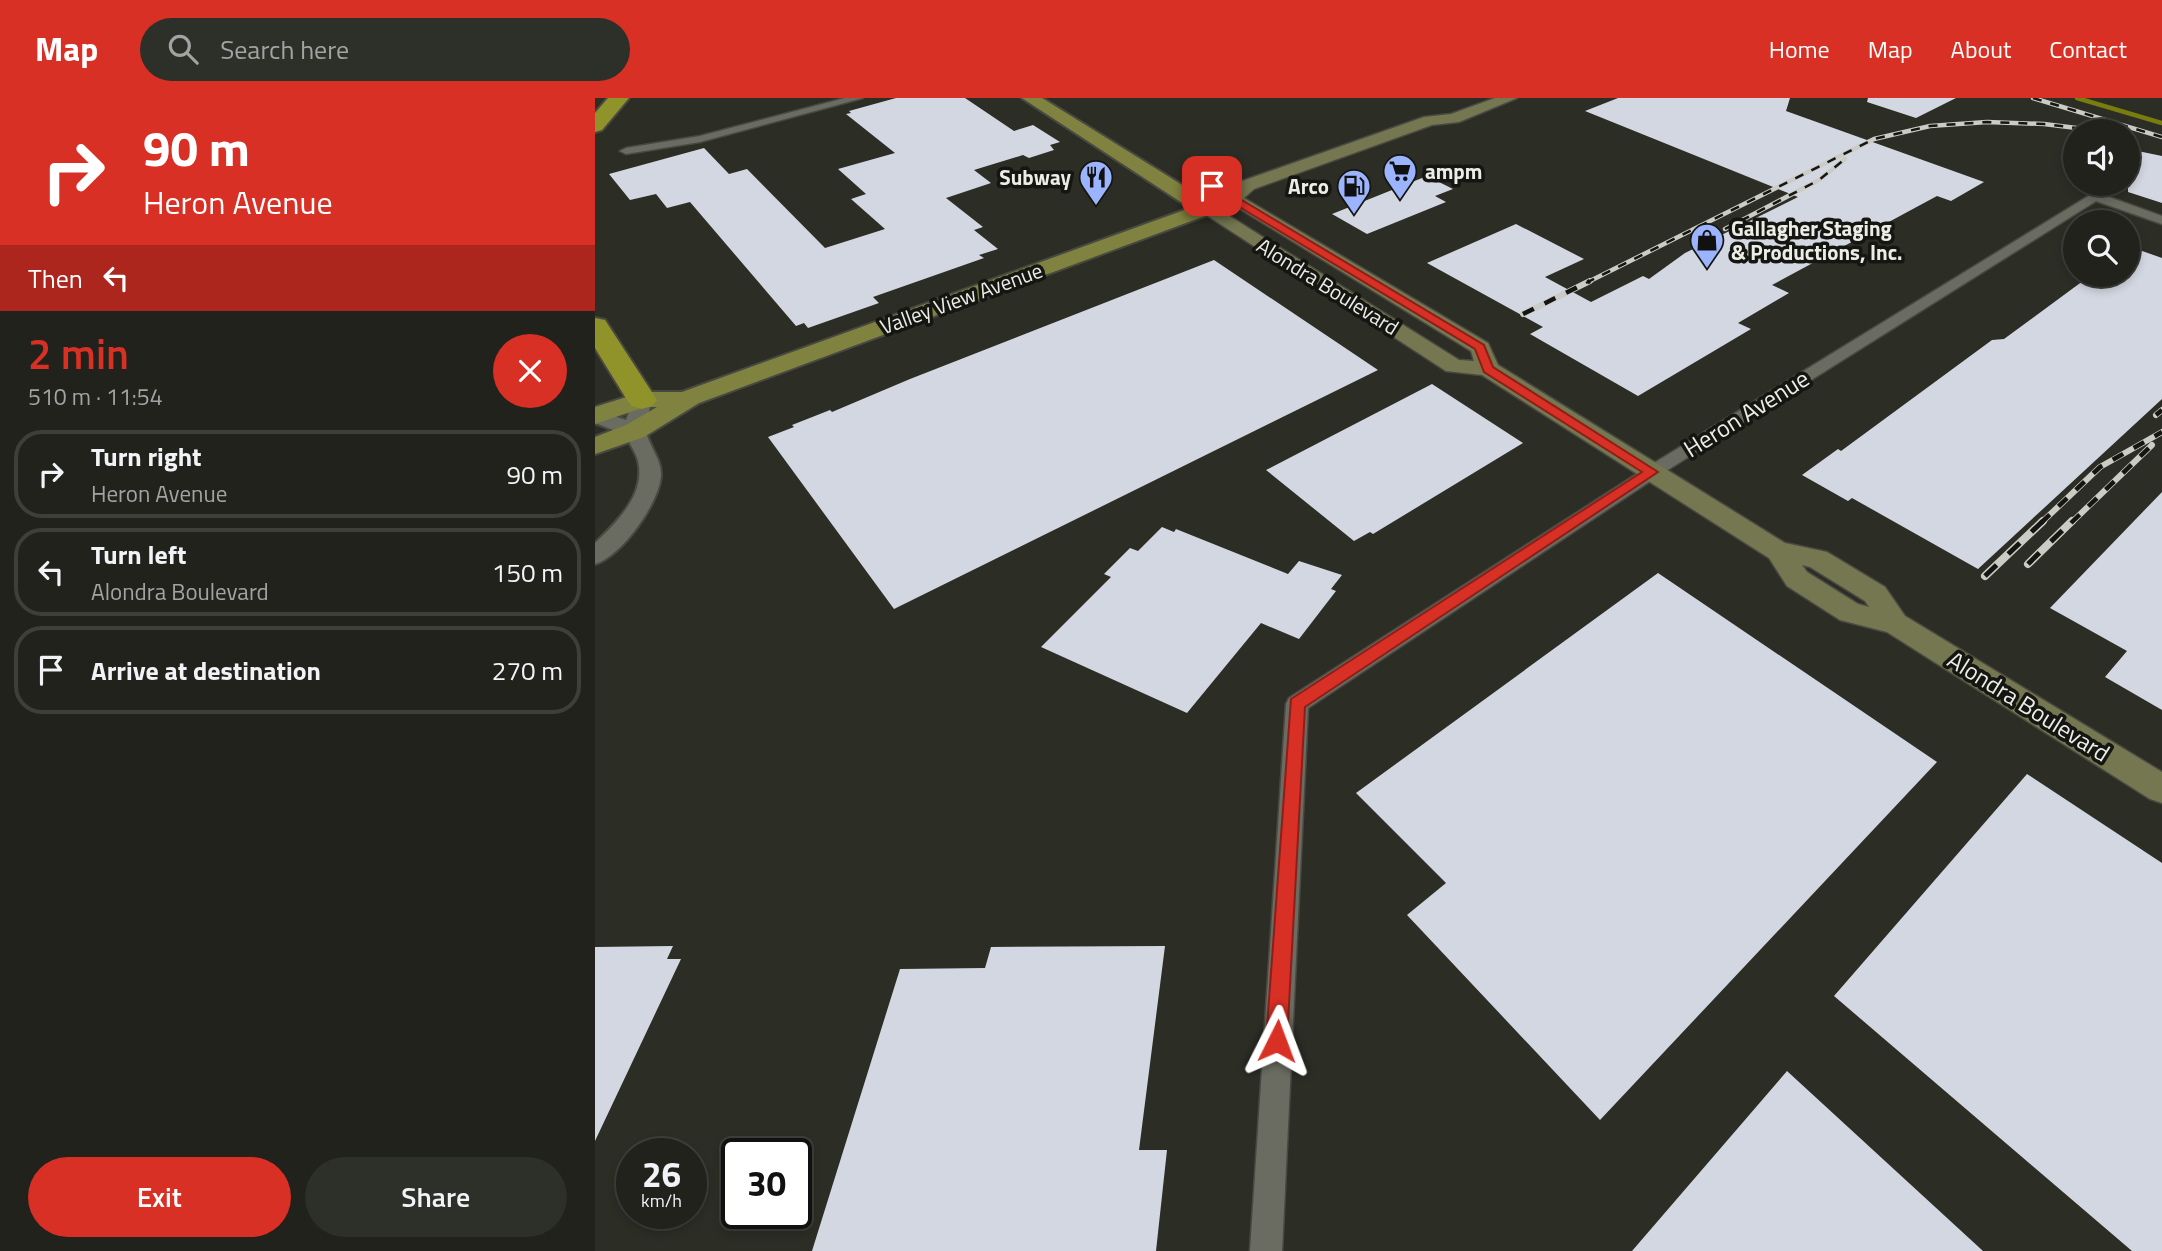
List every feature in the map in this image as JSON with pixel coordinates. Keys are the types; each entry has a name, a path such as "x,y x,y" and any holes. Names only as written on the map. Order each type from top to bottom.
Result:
{"highway":[{"path":"595,126 619,98"},
{"path":"595,326 642,400"}],"main road":[{"name":"Alondra Boulevard","path":"1030,98 1454,366 1488,369 1779,551 1797,579 1850,612 1895,623 2162,789"},
{"name":"Valley View Avenue","path":"595,446 635,431 690,398 1233,199 1265,196 1447,128 1453,118 1509,98"},
{"name":"Alondra Boulevard","path":"1209,185 1480,348 1488,369"},
{"name":"Valley View Avenue","path":"595,416 642,400 690,398"}],"street":[{"path":"626,151 699,139 858,98"},
{"name":"Heron Avenue","path":"1266,1251 1297,704 1652,472 2095,196 2162,220"},
{"path":"595,556 637,512 650,475 649,461 635,431 642,400"},
{"path":"595,416 635,431"}],"building":[{"path":"896,98 965,98 1014,131 1033,125 1060,142 1050,145 1054,150 1029,158 1023,155 974,170 991,183 946,198 983,227 974,230 998,249 979,255 984,258 873,297 879,303 808,328 804,323 796,326 690,202 667,208 656,194 630,200 609,174 704,148 729,174 747,169 825,248 885,229 851,199 866,194 838,169 895,153 846,114"},
{"path":"1618,98 1790,98 1786,111 1984,182 1951,201 1937,196 1772,285 1789,293 1738,323 1751,329 1638,396 1530,334 1543,327 1427,263 1516,224 1584,259 1545,277 1591,302 1643,276 1649,279 1685,253 1798,197 1585,111"},
{"path":"1868,98 1956,98 1916,118 1867,102"},
{"path":"2140,151 2162,156 2162,203 2140,196"},
{"path":"1427,176 1453,189 1435,196 1446,202 1367,234 1332,214"},
{"path":"2140,250 2162,258 2162,399 1978,569 1852,498 1848,501 1802,475 1838,449 1841,451 1992,340 2004,339 2075,287 2140,287"},
{"path":"1214,260 1378,370 894,609 768,437 794,427 792,425 830,410 832,412"},
{"path":"1432,384 1523,443 1373,534 1370,532 1354,541 1266,470"},
{"path":"2162,492 2162,710 2105,677 2127,651 2050,608"},
{"path":"1162,527 1174,532 1176,529 1288,574 1299,561 1342,575 1331,589 1336,591 1299,639 1261,623 1187,713 1041,647 1111,577 1104,574 1130,548 1138,551"},
{"path":"1658,573 1937,762 1600,1120 1407,915 1446,883 1356,793"},
{"path":"2027,774 2162,863 2162,1251 2132,1251 1834,996"},
{"path":"673,946 667,959 681,959 595,1141 595,947"},
{"path":"1165,946 1139,1150 1167,1150 1156,1251 812,1251 900,969 985,968 991,947"},
{"path":"1787,1071 1983,1251 1632,1251"}],"waterway":[{"path":"2077,98 2162,123"}],"railway":[{"path":"2033,98 2162,137"},
{"path":"1590,281 1874,139 1930,126 1987,122 2063,126"},
{"path":"1725,229 1819,180 1845,159"},
{"path":"1523,314 1590,281"},
{"path":"1586,283 1590,281"},
{"path":"2156,415 2162,410"},
{"path":"2041,523 2100,467 2162,432"},
{"path":"2071,523 2152,445"},
{"path":"1985,576 2043,521"},
{"path":"2028,564 2072,521"}],"place":[{"name":"ampm","path":"1400,201"},
{"name":"Subway","path":"1096,207"},
{"name":"Arco","path":"1354,216"},
{"name":"Gallagher Staging & Productions, Inc.","path":"1707,270"}],"route":[{"path":"1212,186 1480,348 1488,369 1652,472 1297,704 1277,1041"}]}
